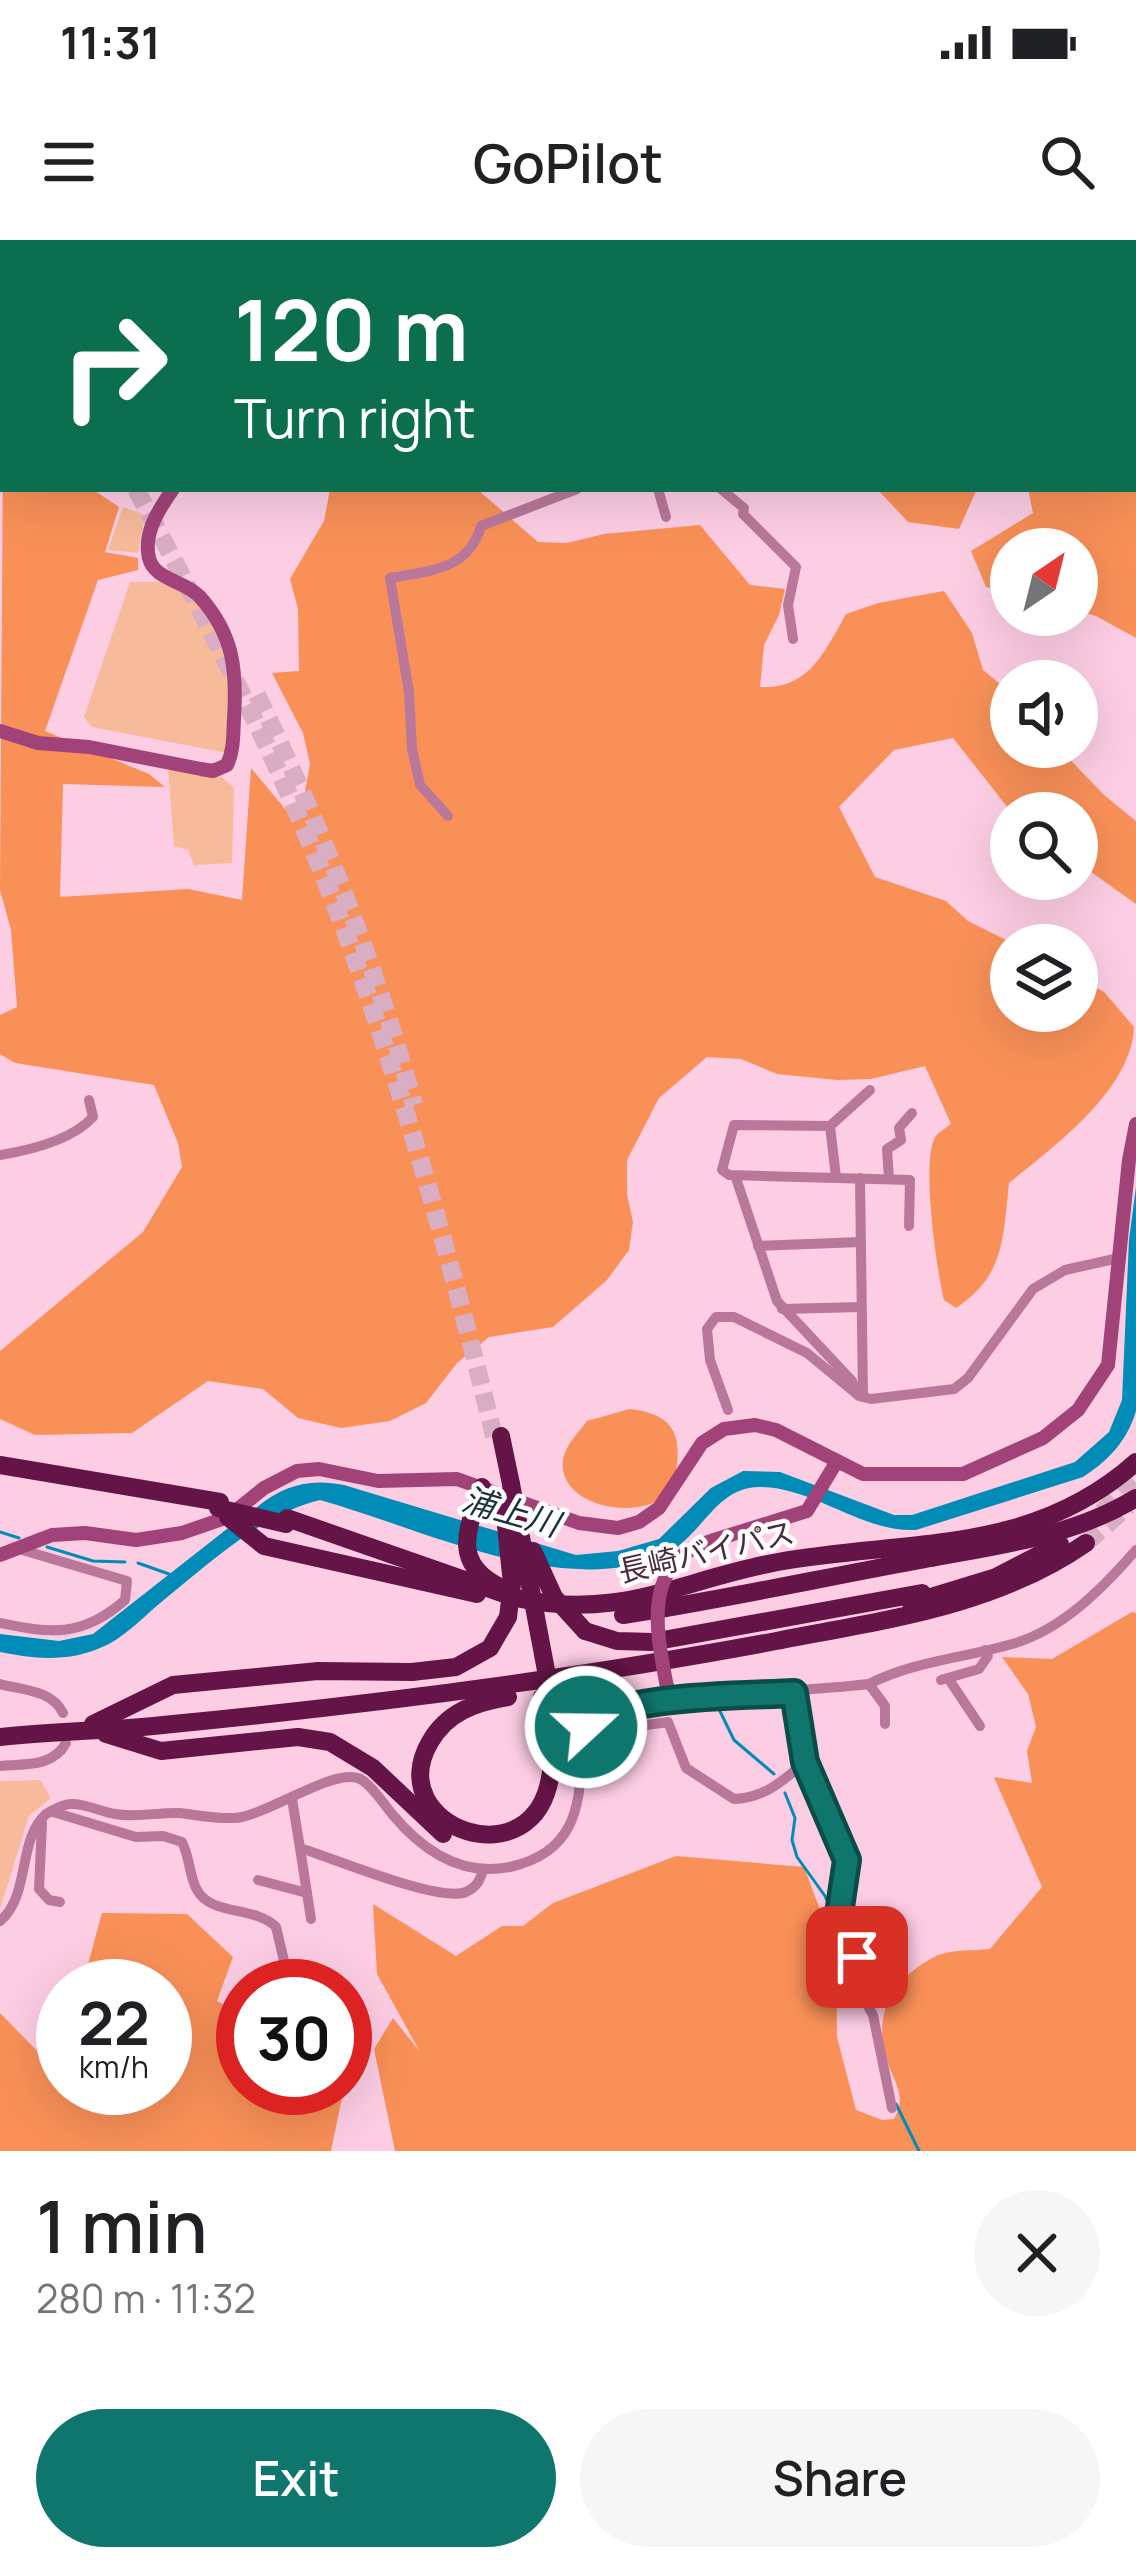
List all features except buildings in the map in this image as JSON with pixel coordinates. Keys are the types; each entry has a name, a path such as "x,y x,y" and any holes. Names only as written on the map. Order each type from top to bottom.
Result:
{"highway":[{"path":"93,1728 173,1685 318,1671 424,1672 457,1667 490,1648 508,1617 512,1584 497,1436"},
{"name":"長崎バイパス","path":"0,1470 286,1521 516,1598 581,1606 627,1603 725,1573 798,1559 989,1536 1075,1506 1136,1462"},
{"path":"499,1485 473,1514 466,1538 477,1572 497,1586 581,1606"},
{"path":"499,1485 548,1587 566,1613 586,1630 617,1641 652,1642 970,1586"},
{"path":"93,1728 161,1751 298,1737 330,1742 362,1759 446,1835 466,1845 489,1848 530,1833 554,1802 560,1750 499,1485"},
{"name":"長崎バイパス","path":"286,1521 544,1614 614,1616 1025,1541 1096,1518 1136,1498"},
{"path":"225,1512 254,1540 275,1549 478,1594"},
{"path":"547,1697 551,1768 546,1792 531,1817 497,1835 473,1834 448,1823 429,1802 422,1766 438,1730 470,1707 904,1628 979,1605 1086,1543"},
{"path":"93,1728 540,1675 820,1623 970,1586 1020,1567 1060,1544"},
{"path":"0,1737 375,1702 606,1670 929,1611 1025,1580"}],"street":[{"path":"0,730 38,743 89,747 213,771 227,765 238,677 234,660 200,598 155,570 148,556 149,531 171,492"},
{"path":"448,816 420,785 390,578 457,562 470,553 481,526 569,492"},
{"path":"659,492 666,517"},
{"path":"725,492 796,567 788,604 794,639"},
{"path":"871,1090 830,1126 734,1125 722,1170 736,1178 910,1180 909,1226"},
{"path":"0,1155 27,1151 82,1127 93,1117 89,1100"},
{"path":"889,1179 886,1149 902,1140 899,1128 912,1113"},
{"path":"0,1555 52,1535 85,1533 136,1540 182,1533 297,1471 319,1469 378,1480 457,1479 499,1485 579,1522 618,1528 639,1522 659,1508 690,1456 724,1429 755,1425 776,1430 833,1468 863,1474 963,1474 1043,1438 1078,1410 1108,1365 1136,1124"},
{"path":"830,1126 836,1177"},
{"path":"736,1178 782,1309 853,1381 861,1397"},
{"path":"860,1178 861,1397"},
{"path":"758,1246 861,1242"},
{"path":"728,1410 706,1342 709,1323 716,1318 734,1317 807,1352 861,1397 954,1389 968,1378 1033,1289 1065,1270 1119,1258"},
{"path":"782,1309 861,1307"},
{"path":"671,1700 656,1621 670,1569 684,1554 714,1540 812,1506 833,1468"},
{"path":"0,1623 56,1633 106,1616 125,1600 127,1581 17,1548"},
{"path":"582,1784 582,1739 592,1720 602,1713 671,1700 869,1684 898,1670 1015,1644 1059,1622 1113,1577 1136,1550"},
{"path":"980,1726 945,1679 979,1670 988,1656 986,1650"},
{"path":"0,1684 46,1695 63,1713"},
{"path":"869,1684 885,1706 885,1724"},
{"path":"794,1693 805,1762 847,1860 839,1914 868,1978 863,1996 873,2015 892,2108"},
{"path":"0,1921 14,1906 46,1815 70,1804 126,1816 236,1819 334,1779 357,1777 421,1843 460,1866 483,1870 524,1862 550,1846 574,1816 592,1764 591,1741 597,1732 668,1722 686,1768 734,1799 777,1786 805,1762"},
{"path":"0,1766 44,1762 59,1754 66,1743"},
{"path":"292,1799 311,1919"},
{"path":"46,1815 39,1889 49,1900 60,1902"},
{"path":"46,1815 136,1837 163,1836 182,1842 197,1891 207,1900 256,1913 276,1927 284,1959"},
{"path":"300,1848 436,1894 464,1894 475,1887 483,1870"},
{"path":"258,1880 307,1893"}],"shaded area":[{"path":"3,492 96,492 119,507 105,552 138,558 138,570 98,580 45,731 149,774 165,787 63,784 60,897 188,889 242,900 251,768 290,815 301,814 310,764 303,733 272,673 299,671 298,609 290,579 324,521 329,492 480,492 538,542 567,543 604,534 700,525 750,585 785,589 764,645 760,687 777,686 803,675 846,614 944,591 972,633 983,670 990,676 990,768 1078,768 1136,821 1136,904 1098,877 1098,792 995,792 953,738 894,750 839,807 875,877 946,901 968,921 990,932 990,1032 1098,1032 1098,989 1134,1027 1130,1050 1106,1094 1068,1134 1009,1183 999,1254 972,1296 956,1308 944,1300 934,1241 930,1167 936,1136 951,1124 925,1066 871,1079 837,1080 777,1074 741,1059 707,1057 659,1098 627,1160 633,1222 629,1250 607,1280 553,1327 489,1337 457,1363 426,1403 390,1421 341,1428 298,1418 263,1389 208,1381 132,1433 35,1435 0,1419 0,1351 143,1232 182,1167 178,1143 154,1085 15,1063 0,1054 0,1015 17,1007 11,930 0,890"},
{"path":"880,492 976,492 959,529 908,522"},
{"path":"1029,492 1136,492 1136,638 1098,617 1098,528 1009,528 1033,513"},
{"path":"123,507 145,515 138,553 108,550"},
{"path":"990,539 990,588 971,551"},
{"path":"130,582 158,582 185,592 204,608 231,667 227,753 92,727 84,717"},
{"path":"168,769 222,777 234,788 232,863 194,865 188,850 174,846"},
{"path":"630,1409 654,1415 671,1428 678,1450 674,1478 664,1496 652,1504 601,1505 572,1489 565,1476 564,1454 587,1421"},
{"path":"1136,1613 1136,2151 395,2151 374,2049 393,2018 420,2052 377,1974 373,1904 456,1956 502,1926 523,1926 553,1903 676,1856 804,1867 836,1952 837,2037 856,2110 882,2120 894,2119 899,2093 882,2032 895,1989 934,1957 990,1949 1042,1887 994,1777 1032,1783 1027,1751 1036,1727 1028,1694 1002,1657 1052,1659"},
{"path":"40,1780 51,1798 29,1816 0,1909 0,1781"},
{"path":"102,1913 187,1914 233,1957 216,1959 216,2115 338,2115 331,2151 0,2151 0,2013 36,2050 36,2115 192,2115 192,1959 89,1959"}],"water":[{"path":"1136,1187 1136,1411 1116,1449 1083,1477 916,1530 875,1524 779,1489 744,1489 719,1504 689,1537 665,1554 626,1566 583,1569 493,1555 320,1500 277,1517 235,1543 108,1644 63,1657 0,1652 0,1634 59,1641 93,1634 267,1499 309,1483 344,1485 576,1555 618,1551 659,1539 711,1488 743,1471 780,1472 894,1515 912,1515 1075,1462 1109,1432 1122,1400"}],"waterway":[{"path":"0,1532 19,1538"},
{"path":"47,1547 93,1561 125,1562"},
{"path":"138,1563 169,1574"},
{"path":"716,1703 734,1740 774,1774"},
{"path":"785,1793 795,1818 792,1840 797,1857 825,1896 861,1979"},
{"path":"896,2104 919,2151"}],"tunnel":[{"path":"138,492 255,721 333,901 413,1137 494,1436"},
{"path":"257,695 345,897 414,1105"},
{"path":"1102,1512 1136,1478"},
{"path":"1086,1543 1128,1506"}],"route":[{"path":"586,1727 602,1713 671,1700 794,1693 805,1762 847,1860 839,1914 857,1957"}],"water label":[{"name":"浦上川","path":"511,1511"}]}
